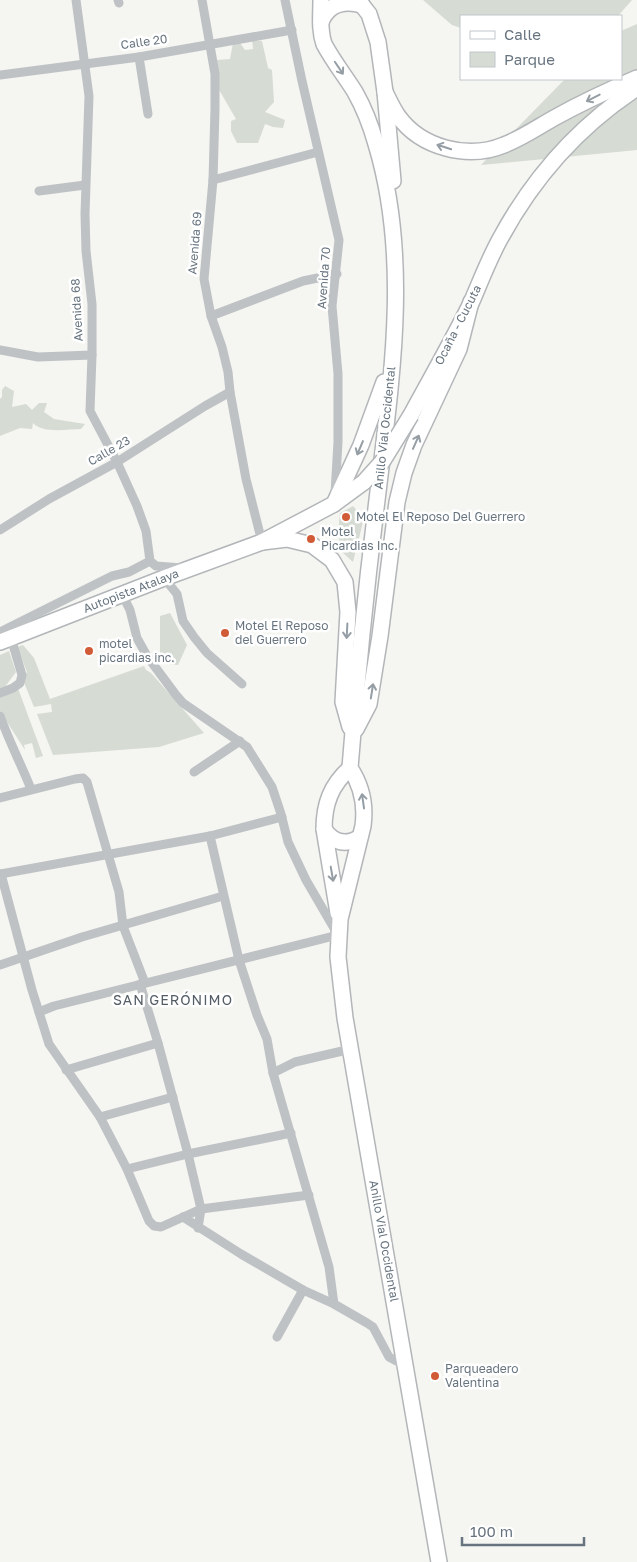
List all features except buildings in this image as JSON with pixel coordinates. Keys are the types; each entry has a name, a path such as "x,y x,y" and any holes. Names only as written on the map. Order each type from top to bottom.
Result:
{"main road":[{"name":"Anillo Vial Occidental","path":"321,0 320,24 324,44 356,93 377,146 390,207 395,267 396,319 350,768 334,785 329,795 324,818 324,829 340,919"},
{"path":"320,24 323,16 337,4 345,2 360,3"},
{"name":"Anillo Vial Occidental","path":"360,3 369,14 374,26 385,92 393,186 390,207"},
{"path":"385,92 398,116 427,141 445,149 463,152 483,151 504,146 560,115 637,78"},
{"name":"Ocaña - Cucuta","path":"262,542 334,504 364,482 382,462 410,416 472,302 488,262 518,208 548,165 575,137 617,101 637,88"},
{"path":"353,735 370,704 397,502 404,473 414,445 459,350 472,302"},
{"path":"334,504 370,422 393,352"},
{"path":"262,542 274,539 287,539 312,546 332,560 340,571 345,582 348,612 342,702 353,735"},
{"name":"Autopista Atalaya","path":"4,637 262,542"},
{"name":"Anillo Vial Occidental","path":"350,768 357,778 364,801 365,814 340,919 338,936 340,988 439,1562"},
{"path":"324,829 328,836 340,843 354,841 360,837"}],"street":[{"name":"Avenida 68","path":"76,0 89,96 85,184 86,251 92,304 90,411 117,462 137,506 146,531 150,561"},
{"name":"Avenida 69","path":"202,0 215,74 213,180 204,279 211,316 222,347 228,372 246,479 262,542"},
{"name":"Avenida 70","path":"285,0 339,240 337,274 332,306 338,374 337,475 334,504"},
{"name":"Calle 20","path":"0,75 139,57 292,30"},
{"path":"139,57 148,114"},
{"path":"213,180 318,152"},
{"path":"39,191 85,184"},
{"path":"211,316 303,281 337,274"},
{"path":"0,350 38,357 92,355"},
{"name":"Calle 23","path":"0,530 49,499 117,462 230,392"},
{"path":"0,693 20,683 22,675 4,637 112,576 129,572 150,561 156,566 193,568"},
{"path":"164,578 177,594 183,621 194,638 207,653 242,684"},
{"path":"38,1012 54,1006 338,936 288,842 272,786 247,747 183,703 176,695 147,656 137,638 130,610 122,594"},
{"path":"0,716 30,789"},
{"path":"194,772 240,741"},
{"path":"0,798 75,779 83,778 87,782 119,892 123,926 143,984 188,1154 201,1209 198,1228"},
{"path":"282,817 210,836 0,874 38,1012 49,1044 100,1117 154,1226 161,1227 201,1209 309,1195"},
{"path":"210,836 239,960 257,1015 267,1038 273,1073 329,1267 334,1304"},
{"path":"0,965 82,937 223,896"},
{"path":"66,1070 158,1043"},
{"path":"273,1073 295,1062 351,1048"},
{"path":"100,1117 173,1097"},
{"path":"127,1169 188,1154 291,1133"},
{"path":"183,1217 198,1228 303,1290 334,1304 373,1327 388,1357 406,1366"},
{"path":"277,1337 303,1290"}],"green space":[{"path":"423,0 632,0 619,15 460,15 460,28 452,25"},
{"path":"637,24 637,150 481,165 564,80 622,80 622,31"},
{"path":"252,40 262,41 268,68 272,70 274,102 265,112 285,120 283,128 265,124 258,143 237,143 231,131 231,121 236,119 218,88 217,60 230,59 233,43 240,43 245,50 253,49"},
{"path":"5,386 14,391 12,407 26,404 32,410 39,403 47,403 44,412 54,419 85,424 81,429 49,430 33,423 32,429 20,428 0,436 0,399"},
{"path":"353,506 364,518 353,562 342,552 338,533 340,513"},
{"path":"170,613 187,645 178,665 160,663 160,616"},
{"path":"23,645 34,658 50,699 144,666 204,733 159,747 53,755 37,714 52,712 51,704 34,707 23,680 27,672 17,647"},
{"path":"9,651 16,672 4,688 16,683 43,756 36,758 32,743 24,745 25,750 0,711 0,655"}],"place":[{"name":"Motel El Reposo Del Guerrero","path":"346,517"},
{"name":"Motel Picardias Inc.","path":"311,539"},
{"name":"Motel El Reposo del Guerrero","path":"225,633"},
{"name":"motel picardias inc.","path":"89,651"},
{"name":"Parqueadero Valentina","path":"435,1376"}],"district":[{"name":"SAN GERÓNIMO","path":"173,1000"}]}
